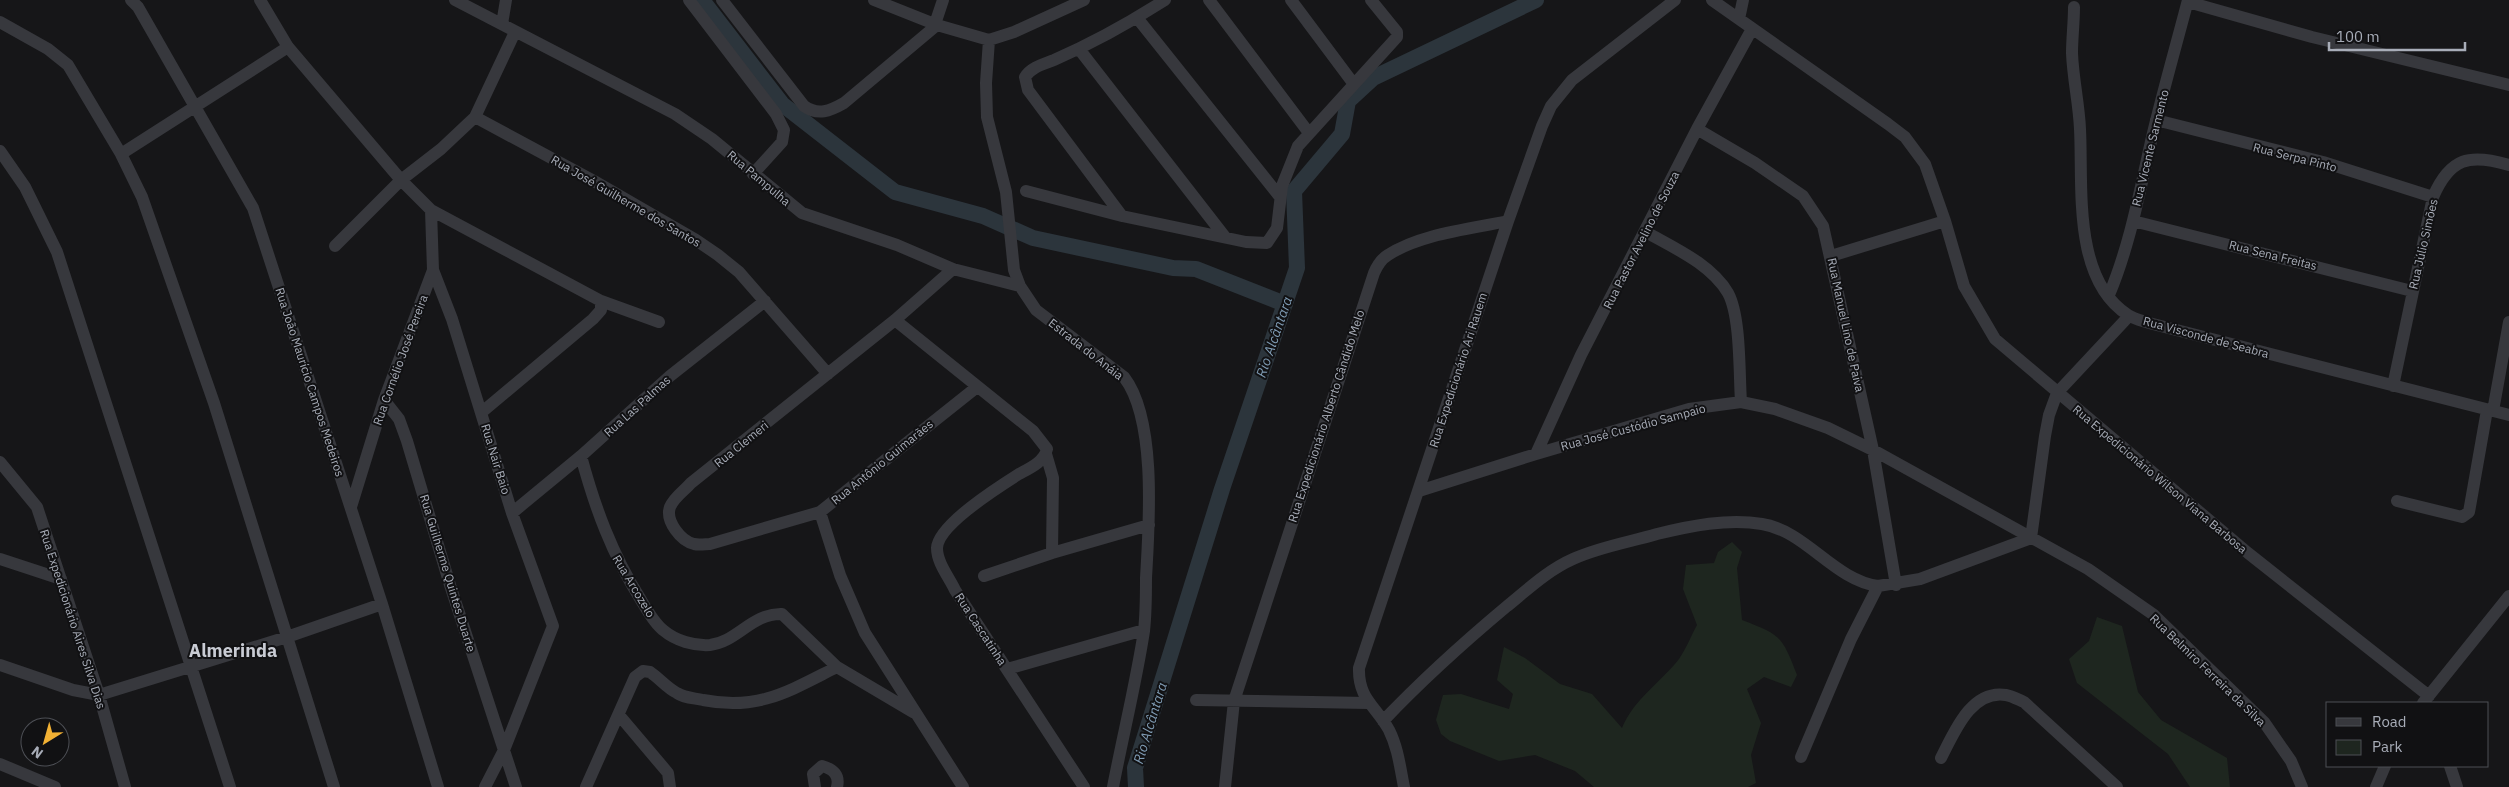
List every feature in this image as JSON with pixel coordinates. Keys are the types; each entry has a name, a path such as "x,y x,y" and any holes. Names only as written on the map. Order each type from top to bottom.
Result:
{"street":[{"name":"Rua João Maurício Campos Medeiros","path":"131,0 138,7 196,104 253,208 382,604 438,787"},
{"path":"260,0 288,47 401,180 431,210 599,299 659,322"},
{"name":"Rua Pampulha","path":"455,0 675,114 712,139 802,213 897,245 953,269 1020,286"},
{"path":"502,24 506,0"},
{"path":"689,0 761,93 782,124 784,136 782,142 753,174"},
{"path":"722,0 804,106 817,112 830,111 844,103 936,24 943,0"},
{"path":"874,0 936,24 989,40 1014,32 1084,0"},
{"path":"1122,216 1028,90 1025,77 1032,70 1138,19 1164,0"},
{"path":"1208,0 1309,133"},
{"path":"1291,0 1353,83"},
{"path":"1026,190 1122,216 1262,244 1271,240 1277,228 1280,197 1291,159 1298,146 1397,36 1397,32 1371,0"},
{"name":"Rua Expedicionário Ari Rauem","path":"1404,787 1398,752 1383,721 1368,703 1361,689 1359,668 1508,221 1542,126 1560,93 1587,67 1675,0"},
{"name":"Rua Expedicionário Wilson Viana Barbosa","path":"1712,0 1905,138 1925,164 1945,221 1964,286 1988,331 2057,393 2428,701"},
{"path":"1739,19 1743,0"},
{"path":"2188,1 2312,36 2509,85"},
{"name":"Rua Vicente Sarmento","path":"2109,295 2118,274 2133,221 2156,120 2188,1"},
{"name":"Rua Visconde de Seabra","path":"2074,7 2072,54 2080,120 2081,215 2097,277 2109,295 2129,316 2159,326 2509,415"},
{"path":"1138,19 1280,197"},
{"path":"0,22 48,49 65,61 121,154 148,213 205,375 334,787"},
{"name":"Rua Pastor Avelino de Souza","path":"1536,454 1581,354 1646,232 1697,128 1752,29"},
{"path":"335,246 401,180 442,150 475,117 515,32"},
{"name":"Estrada do Anáia","path":"989,40 986,83 987,117 1006,192 1010,245 1014,270 1020,286 1036,310 1124,377 1137,401 1146,453 1149,525 1144,630 1113,787"},
{"path":"121,154 196,104 288,47"},
{"path":"1079,49 1225,237"},
{"name":"Rua José Guilherme dos Santos","path":"475,117 594,181 696,240 739,272 828,374"},
{"name":"Rua Serpa Pinto","path":"2156,120 2323,162 2433,197"},
{"name":"Rua Manuel Lino de Paiva","path":"1697,128 1755,163 1803,196 1823,226 1874,450 1896,585"},
{"path":"2,156 25,187 57,252 230,787"},
{"name":"Rua Júlio Simões","path":"2393,386 2433,197 2447,171 2462,160 2478,158 2509,165"},
{"name":"Rua Cornélio José Pereira","path":"351,507 384,400 433,270 431,210"},
{"name":"Rua Expedicionário Alberto Cândido Melo","path":"1225,787 1234,701 1324,418 1377,267 1388,255 1407,246 1445,234 1508,221"},
{"path":"1831,256 1945,221"},
{"name":"Rua Sena Freitas","path":"2133,221 2412,291"},
{"path":"1646,232 1702,266 1713,275 1728,293 1734,312 1741,402"},
{"name":"Rua Clemeri","path":"820,512 710,544 694,544 680,535 670,519 669,509 674,500 691,483 895,320 953,269"},
{"name":"Rua Nair Baio","path":"433,270 452,318 512,513 553,626 504,750 485,787"},
{"path":"482,412 593,319 601,310 599,299"},
{"name":"Rua Las Palmas","path":"512,513 581,456 670,376 765,301"},
{"path":"1383,721 1435,668 1542,577 1575,558 1616,545 1683,528 1719,523 1763,524 1789,535 1860,582 1878,586 1896,585 1928,576 2031,538 2045,436 2049,415 2057,393 2129,316"},
{"path":"895,320 1033,431 1044,442 1053,478 1052,553"},
{"path":"2398,501 2462,517 2469,512 2509,322"},
{"name":"Rua Antônio Guimarães","path":"963,787 865,633 840,575 820,512 977,387"},
{"name":"Rua Guilherme Quintes Duarte","path":"384,400 399,419 407,441 516,787"},
{"name":"Rua José Custódio Sampaio","path":"1419,490 1689,409 1741,402 1775,409 1804,419 1874,450 2031,538"},
{"name":"Rua Cascatinha","path":"1046,454 1039,462 1005,483 950,525 939,538 937,548 940,560 955,590 1084,787"},
{"name":"Rua Arcozelo","path":"581,456 599,518 611,547 636,593 662,629 688,643 708,645 724,641 762,617 782,614 837,667 916,714"},
{"name":"Rua Expedicionário Aires Silva Dias","path":"0,462 37,508 99,695 125,787"},
{"path":"984,576 1052,553 1149,525"},
{"name":"Rua Belmiro Ferreira da Silva","path":"2031,538 2088,569 2154,615 2264,722 2291,761 2302,787"},
{"path":"0,559 61,578"},
{"path":"1801,757 1850,639 1878,586"},
{"path":"2428,701 2509,596"},
{"path":"0,665 74,690 99,695 287,637 382,604"},
{"path":"1007,669 1144,630"},
{"path":"586,787 635,677 639,673 647,672 678,694 714,702 745,704 760,702 783,693 837,667"},
{"path":"1941,758 1960,723 1974,704 1990,695 2007,695 2024,702 2117,787"},
{"path":"1196,700 1368,703"},
{"path":"619,716 668,773 670,787"},
{"path":"0,764 55,787"},
{"path":"815,787 813,774 818,767 822,766 835,773 838,779 837,787"},
{"path":"2376,787 2385,767"},
{"path":"2450,767 2456,787"}],"green space":[{"path":"1732,542 1742,552 1737,568 1742,620 1765,629 1778,638 1788,652 1797,675 1791,687 1764,677 1747,689 1761,723 1751,755 1756,783 1748,787 1594,787 1575,771 1535,755 1499,761 1450,741 1441,734 1436,720 1443,695 1461,694 1509,709 1513,694 1497,680 1504,647 1525,658 1560,684 1592,694 1622,728 1633,708 1679,659 1697,625 1683,589 1686,565 1714,563 1718,552"},
{"path":"2097,617 2122,626 2138,692 2161,720 2227,758 2230,787 2190,787 2168,754 2077,683 2069,659 2089,641"}],"waterway":[{"path":"702,0 782,104 895,192 983,216 1033,238 1173,268 1196,269 1285,304"},
{"name":"Rio Alcântara","path":"1136,787 1135,768 1222,489 1297,268 1294,191 1342,134 1348,101 1373,78 1536,0"}],"district":[{"name":"Almerinda","path":"233,650"}]}
